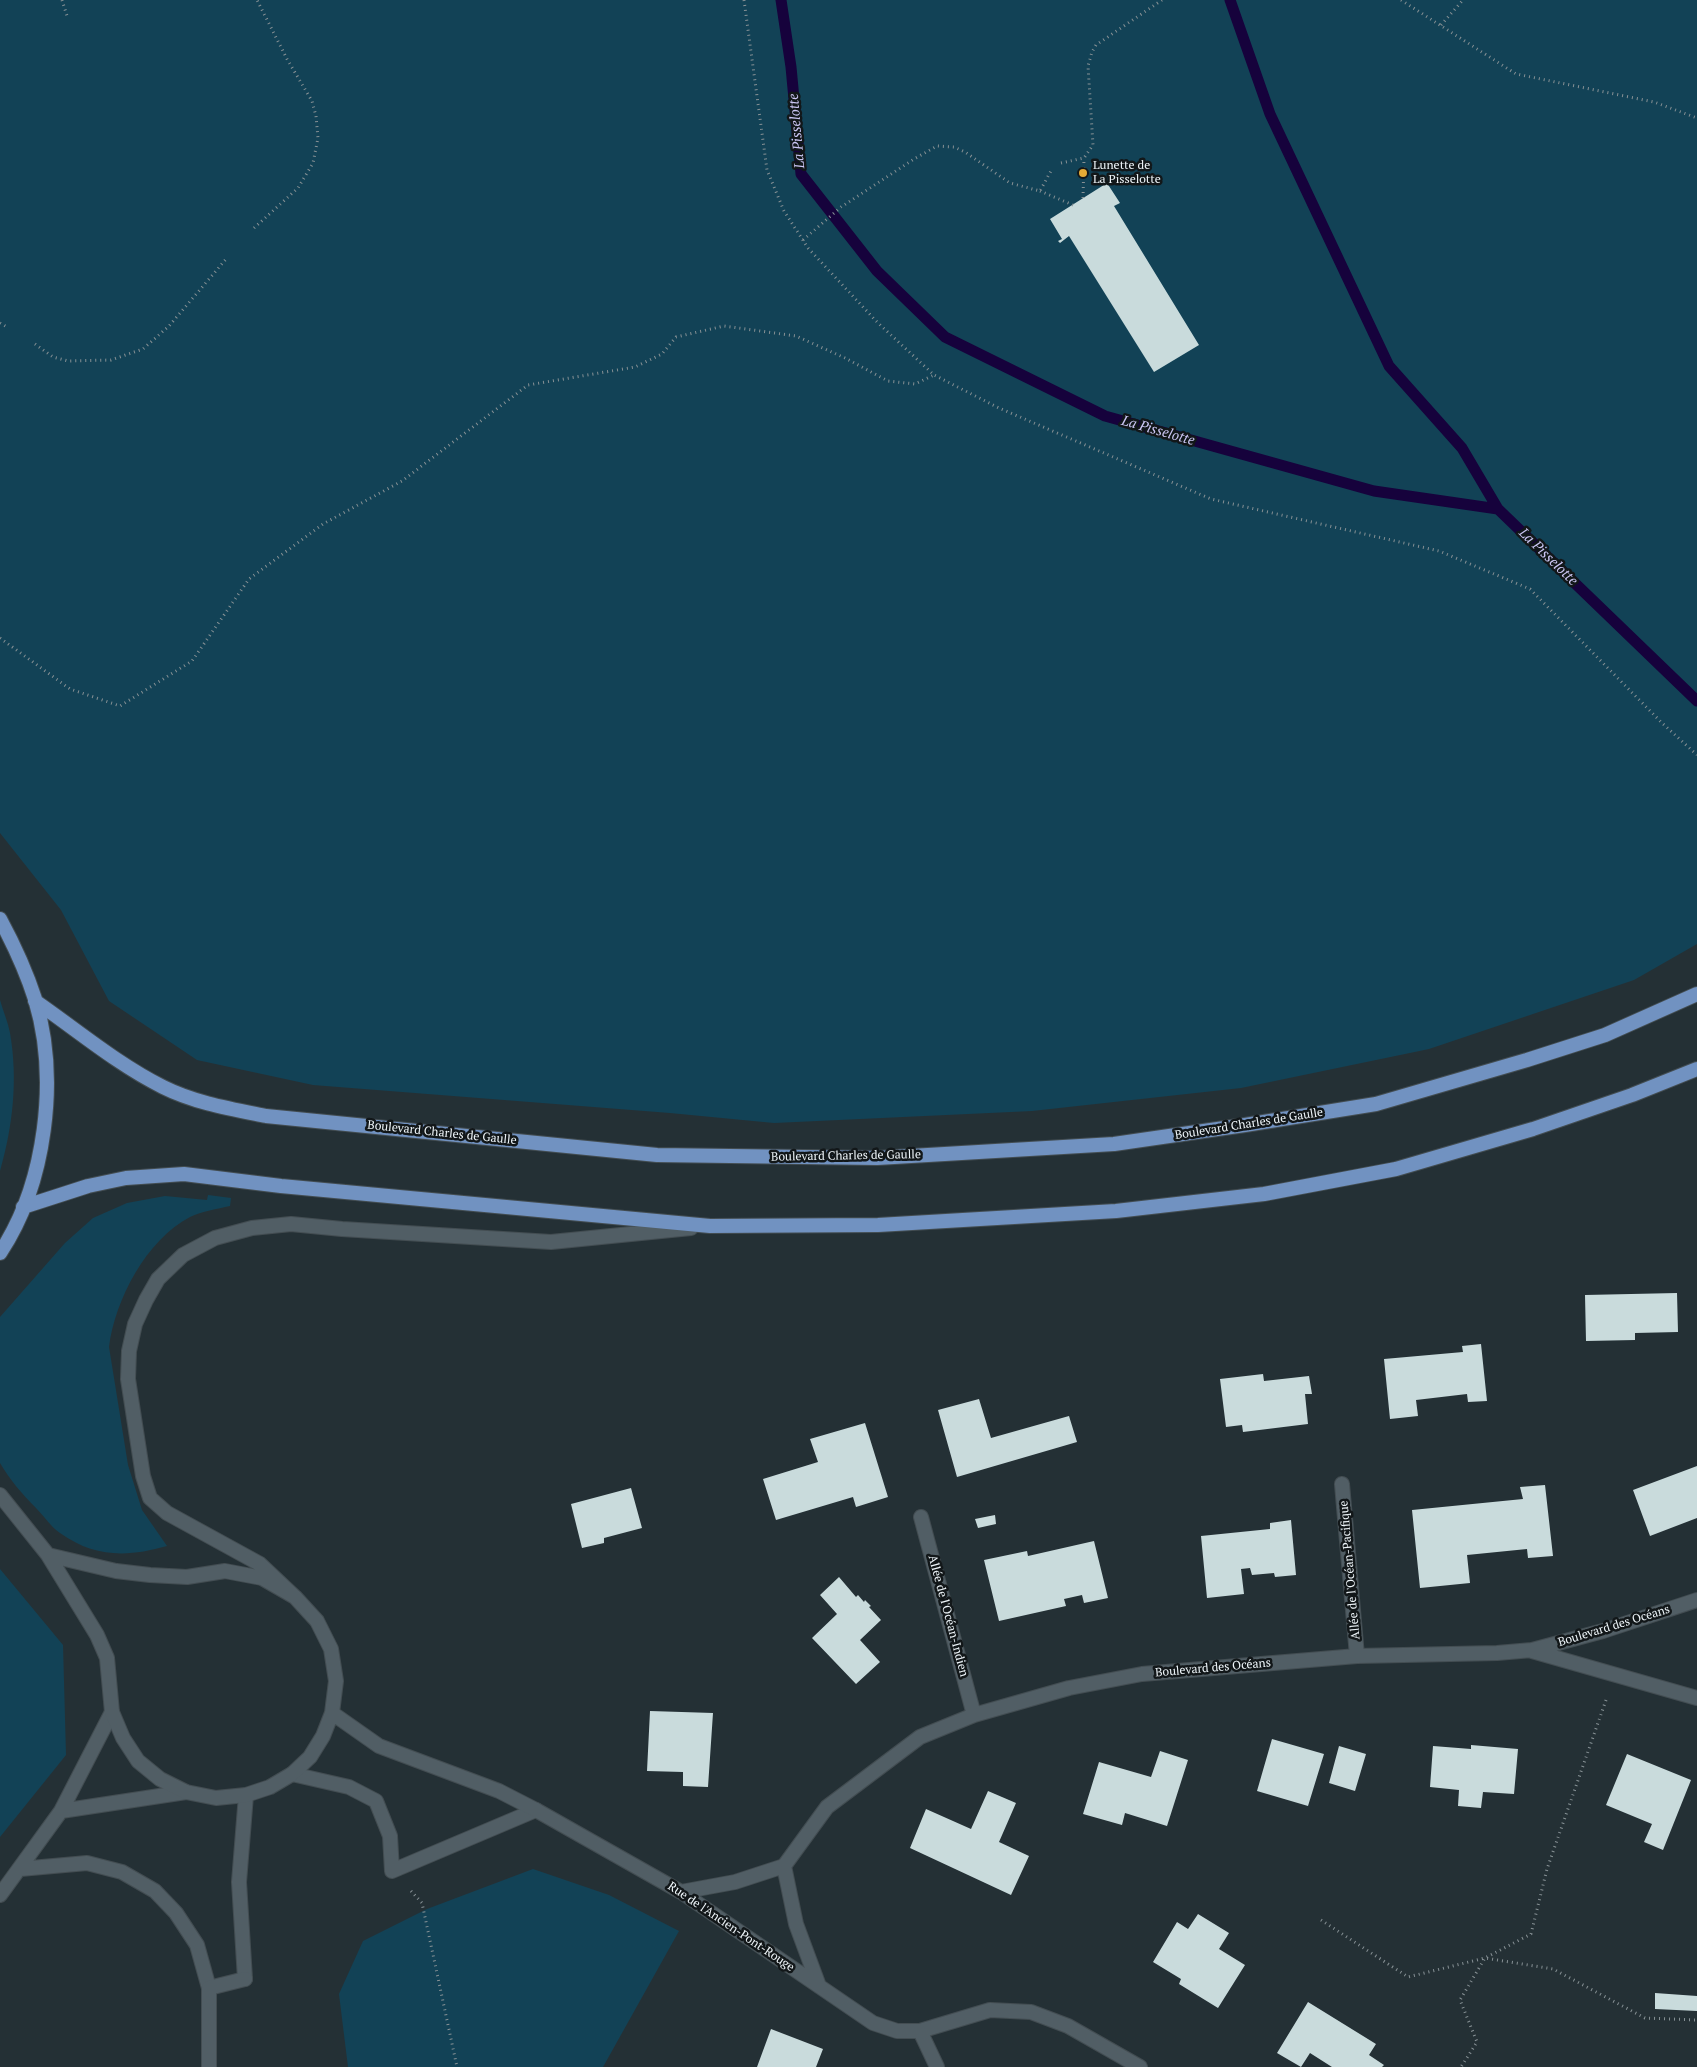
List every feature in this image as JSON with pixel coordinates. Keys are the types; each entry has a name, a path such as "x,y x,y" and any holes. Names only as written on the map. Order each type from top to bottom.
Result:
{"main road":[{"path":"0,919 19,954 35,1001 44,1042 47,1084 44,1126 36,1167 23,1207 0,1252"},
{"name":"Boulevard Charles de Gaulle","path":"35,1001 127,1065 164,1087 215,1106 266,1116 658,1155 877,1158 1114,1144 1376,1104 1606,1035 1697,994"},
{"path":"23,1207 88,1186 126,1178 184,1174 281,1186 710,1226 898,1224 1116,1211 1264,1194 1396,1169 1533,1129 1632,1096 1697,1069"}],"street":[{"path":"0,1495 48,1555 97,1635 107,1658 112,1712 123,1738 138,1761 160,1779 186,1792 216,1798 246,1795 270,1788 292,1774 310,1757 319,1743 332,1713 336,1681 330,1649 317,1621 260,1564 167,1513 150,1498 143,1476 128,1379 129,1351 135,1324 158,1279 184,1255 215,1238 252,1228 291,1224 551,1242 710,1226"},
{"name":"Allée de l'Océan-Pacifique","path":"1342,1484 1357,1656"},
{"name":"Allée de l'Océan-Indien","path":"921,1517 974,1715"},
{"path":"48,1555 116,1571 187,1576 224,1571 243,1574 262,1578 295,1597"},
{"name":"Boulevard des Océans","path":"784,1866 827,1807 920,1737 974,1715 1069,1688 1142,1674 1357,1656 1497,1653 1532,1650 1603,1631 1697,1600"},
{"path":"1532,1650 1697,1698"},
{"path":"0,1895 61,1811 112,1712"},
{"name":"Rue de l'Ancien-Pont-Rouge","path":"332,1713 379,1746 499,1792 536,1810 681,1892 873,2022 898,2031 920,2031 990,2010 1030,2012 1068,2026 1140,2067"},
{"path":"292,1774 349,1787 376,1801 390,1836 392,1871 536,1810"},
{"path":"61,1811 186,1792"},
{"path":"209,1988 245,1979 239,1882 246,1795"},
{"path":"20,1869 87,1863 122,1872 155,1891 176,1913 197,1945 209,1988 209,2067"},
{"path":"681,1892 735,1882 784,1866 796,1924 819,1986"},
{"path":"920,2031 938,2067"}],"path":[{"path":"62,0 68,19"},
{"path":"254,228 298,188 313,163 318,138 312,101 283,52 257,0"},
{"path":"744,0 767,170 784,211 808,248 878,322 934,375 999,408 1210,499 1439,551 1530,589 1662,723 1697,755"},
{"path":"1083,198 1084,158 1093,145 1088,66 1092,52 1096,45 1162,0"},
{"path":"1400,0 1516,74 1654,102 1697,118"},
{"path":"1441,25 1463,0"},
{"path":"804,240 841,207 914,159 938,146 954,147 965,152 1010,183 1040,191 1073,205"},
{"path":"1061,163 1084,158"},
{"path":"1040,191 1052,169"},
{"path":"35,344 53,356 68,361 111,360 143,349 169,326 227,258"},
{"path":"0,323 7,327"},
{"path":"0,638 70,689 120,706 192,661 250,579 323,524 402,481 528,385 635,367 662,354 676,337 724,326 796,336 845,358 888,381 915,384 934,375"},
{"path":"1321,1920 1408,1977 1485,1958 1532,1934 1547,1869 1615,1673"},
{"path":"392,1871 422,1903 457,2067"},
{"path":"1485,1958 1553,1969 1645,2018 1697,2020"},
{"path":"1461,2067 1477,2042 1460,2000 1485,1958"}],"shaded area":[{"path":"0,0 1697,0 1697,944 1634,980 1429,1049 1241,1088 1032,1111 774,1123 313,1085 197,1060 109,1001 61,910 0,833"},
{"path":"0,1000 10,1033 14,1085 11,1120 0,1171"},
{"path":"208,1195 231,1198 230,1206 190,1217 174,1227 160,1240 135,1273 126,1291 112,1329 109,1347 128,1465 142,1510 167,1546 153,1550 125,1553 99,1551 86,1547 54,1528 16,1487 0,1463 0,1317 65,1243 93,1218 127,1203 165,1196 207,1200"},
{"path":"0,1569 63,1645 66,1755 0,1837"},
{"path":"533,1869 609,1895 679,1931 603,2067 348,2067 339,1994 363,1941 427,1909"}],"building":[{"path":"1107,183 1120,203 1114,206 1199,345 1154,372 1069,236 1060,243 1058,241 1062,239 1050,219"},
{"path":"1677,1293 1678,1332 1635,1333 1635,1340 1586,1341 1585,1295"},
{"path":"1481,1344 1487,1401 1468,1402 1467,1394 1416,1400 1418,1416 1390,1419 1384,1359 1463,1352 1462,1346"},
{"path":"1263,1374 1264,1381 1309,1376 1312,1394 1305,1394 1308,1424 1243,1432 1242,1425 1226,1427 1220,1379"},
{"path":"979,1399 991,1438 1069,1416 1077,1442 957,1477 938,1410"},
{"path":"865,1423 888,1497 856,1507 853,1497 776,1520 763,1479 818,1462 810,1439"},
{"path":"1697,1466 1697,1518 1650,1536 1633,1490"},
{"path":"1545,1485 1553,1556 1528,1558 1527,1549 1467,1555 1470,1583 1420,1588 1412,1510 1523,1499 1520,1487"},
{"path":"631,1488 642,1528 604,1538 604,1543 582,1548 571,1504"},
{"path":"995,1515 996,1524 978,1528 975,1519"},
{"path":"1291,1520 1296,1575 1275,1577 1274,1573 1252,1575 1250,1568 1241,1569 1244,1594 1207,1598 1201,1536 1270,1529 1270,1523"},
{"path":"1094,1541 1108,1598 1084,1603 1082,1595 1064,1599 1066,1606 999,1621 984,1560 1027,1551 1028,1556"},
{"path":"839,1577 856,1597 858,1595 871,1606 869,1607 881,1620 860,1640 880,1662 856,1684 812,1638 837,1614 820,1595"},
{"path":"650,1711 713,1713 708,1787 683,1786 683,1772 647,1771"},
{"path":"1272,1739 1324,1754 1308,1806 1257,1791"},
{"path":"1471,1745 1518,1749 1514,1794 1483,1792 1481,1808 1458,1806 1459,1790 1430,1787 1433,1746 1471,1749"},
{"path":"1339,1746 1366,1754 1355,1791 1329,1783"},
{"path":"1160,1751 1188,1760 1167,1826 1125,1813 1122,1825 1083,1814 1099,1762 1151,1777"},
{"path":"1627,1754 1691,1780 1663,1850 1644,1842 1652,1824 1606,1805"},
{"path":"988,1791 1016,1803 999,1842 1029,1856 1011,1895 910,1848 926,1809 971,1829"},
{"path":"1198,1914 1229,1933 1219,1949 1245,1965 1218,2008 1179,1984 1181,1979 1153,1962 1177,1922 1188,1929"},
{"path":"1655,1993 1697,1996 1697,2011 1655,2009"},
{"path":"1308,2002 1376,2044 1369,2055 1384,2065 1382,2067 1332,2067 1310,2053 1301,2067 1277,2053"},
{"path":"771,2029 823,2049 816,2067 757,2067"}],"waterway":[{"name":"La Pisselotte","path":"781,0 791,67 801,174 877,271 945,337 1105,416 1374,491 1498,509"},
{"path":"1230,0 1270,114 1389,366 1462,448 1498,509 1697,701"}],"place":[{"name":"Lunette de La Pisselotte","path":"1083,173"}]}
